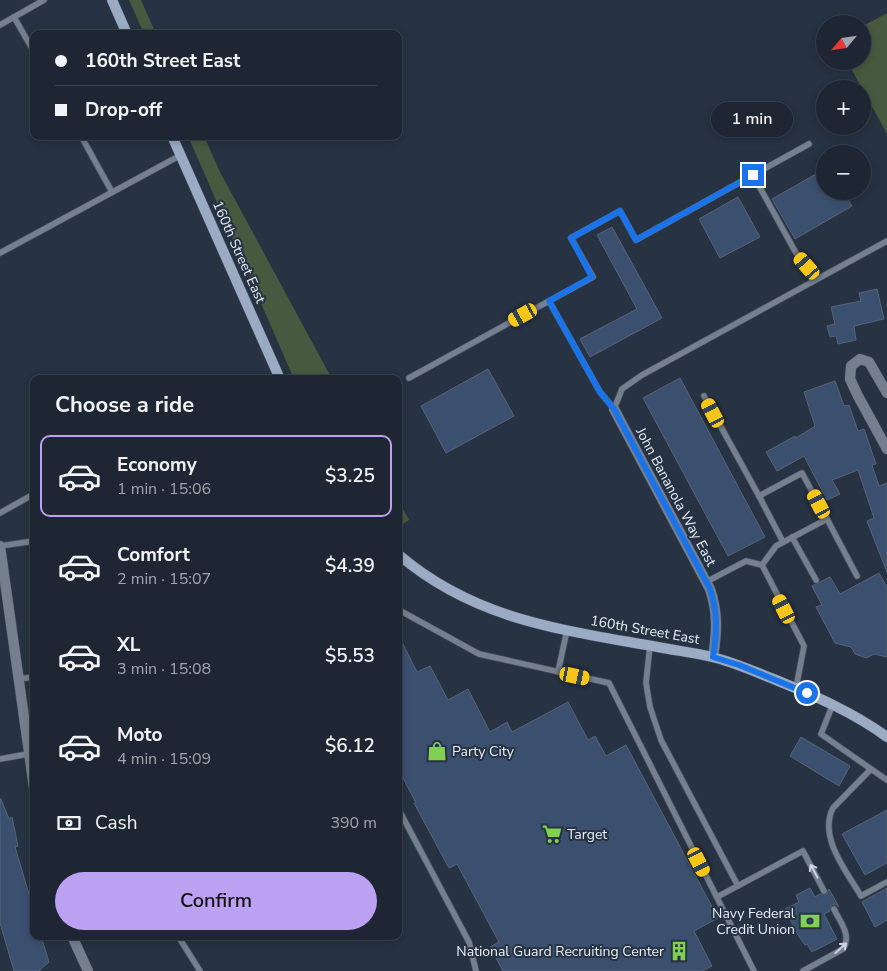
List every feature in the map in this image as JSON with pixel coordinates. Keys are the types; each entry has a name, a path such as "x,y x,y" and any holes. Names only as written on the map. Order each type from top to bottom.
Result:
{"street":[{"path":"112,0 125,30"},
{"name":"160th Street East","path":"174,140 278,375"},
{"path":"887,394 869,362 860,359 851,366 850,379 887,449"},
{"name":"John Bananola Way East","path":"614,409 714,600 717,617 717,635 713,657"},
{"path":"0,546 30,765"},
{"name":"160th Street East","path":"402,558 445,589 512,618 713,657 833,704 874,727 887,737"},
{"path":"74,940 88,971"}],"lane":[{"path":"0,25 44,0"},
{"path":"14,17 30,45"},
{"path":"83,140 112,192"},
{"path":"409,378 592,277 571,238 620,211 636,240 809,144"},
{"path":"0,253 181,155"},
{"path":"753,175 796,253 819,278"},
{"path":"549,301 600,392 614,409 622,389 642,376 887,241"},
{"path":"704,396 784,542"},
{"path":"759,496 802,473 857,576"},
{"path":"0,513 30,496"},
{"path":"762,565 776,546 827,519"},
{"path":"792,537 816,580"},
{"path":"0,546 30,542"},
{"path":"706,582 746,562 762,565"},
{"path":"762,565 804,646 796,688"},
{"path":"402,612 479,654 609,683 754,971"},
{"path":"558,672 567,630"},
{"path":"650,645 646,683 650,707 661,740 738,886"},
{"path":"18,679 30,678"},
{"path":"833,704 821,734 887,780"},
{"path":"0,759 28,754"},
{"path":"871,769 833,808 830,814 829,830 832,842 861,896 887,882"},
{"path":"402,816 469,942 476,971"},
{"path":"717,897 803,851 824,891"},
{"path":"803,971 843,949 847,942 847,934 834,909"},
{"path":"181,940 200,971"}],"green space":[{"path":"129,0 141,0 154,30 142,30"},
{"path":"887,13 887,134 871,105 871,80 857,80 852,70 871,70 871,22"},
{"path":"190,140 206,140 219,170 330,375 292,375"},
{"path":"402,507 409,520 402,525"}],"building":[{"path":"816,174 816,200 848,200 852,206 795,239 772,199"},
{"path":"738,197 760,237 720,258 699,219"},
{"path":"612,227 662,318 590,357 580,339 637,309 597,235"},
{"path":"877,289 884,319 854,326 856,340 838,344 836,336 830,337 827,326 835,324 831,307 861,301 859,293"},
{"path":"488,369 514,416 446,453 421,406"},
{"path":"680,378 765,537 728,556 643,398"},
{"path":"835,381 844,406 849,405 858,431 864,429 876,464 872,465 879,486 887,483 887,572 867,521 874,518 858,470 832,480 840,494 827,500 804,456 777,471 766,452 795,436 796,438 815,426 804,392"},
{"path":"879,573 887,587 887,657 874,654 866,658 855,654 851,647 835,643 816,607 822,605 812,586 830,577 840,594"},
{"name":"Target","path":"402,642 417,672 430,666 448,700 468,689 490,732 507,722 512,732 568,702 588,740 595,736 606,756 626,745 718,918 694,931 712,966 702,971 503,971 490,947 499,942 457,864 449,868 414,803 416,803 402,776"},
{"path":"801,737 850,766 839,786 790,756"},
{"path":"1,799 9,819 12,817 18,846 15,847 30,898 30,940 42,940 49,962 39,971 14,971 0,923"},
{"path":"887,810 887,863 865,875 842,834"},
{"path":"810,888 815,897 820,894 826,895 829,889 839,907 835,904 831,905 830,911 824,914 837,939 812,952 798,935 785,909 799,902 796,895"},
{"path":"887,888 887,920 875,927 862,902"}],"place":[{"name":"Party City","path":"437,751"},
{"name":"Target","path":"552,834"},
{"name":"Navy Federal Credit Union","path":"810,921"},
{"name":"National Guard Recruiting Center","path":"679,951"}],"route":[{"path":"753,175 636,240 620,211 571,238 592,277 549,301 600,392 614,409 710,589 717,617 717,635 713,657 739,665 807,693"}]}
